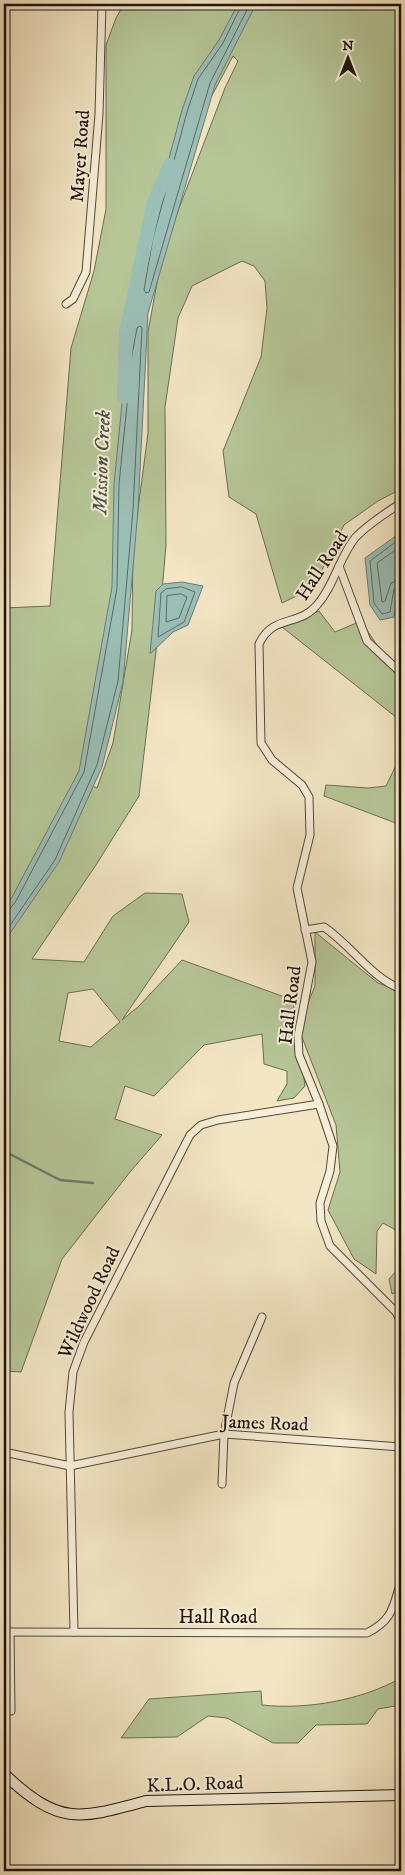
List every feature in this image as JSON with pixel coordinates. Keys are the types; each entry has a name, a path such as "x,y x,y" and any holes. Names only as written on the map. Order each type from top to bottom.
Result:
{"main road":[{"name":"K.L.O. Road","path":"4,1774 34,1801 49,1808 81,1816 114,1811 146,1801 401,1795"}],"street":[{"name":"Mayer Road","path":"66,304 73,300 86,272 99,114 102,4"},
{"name":"Hall Road","path":"401,503 381,516 355,538 318,605 306,616 274,624 264,633 260,644 262,743 272,760 302,785 309,797 310,835 296,888 312,962 298,1036 299,1055 320,1104 333,1146 330,1171 320,1203 321,1221 330,1246 396,1312 401,1322"},
{"path":"339,566 367,641 401,673"},
{"path":"305,930 324,927 338,937 367,968 389,984 401,989"},
{"name":"Wildwood Road","path":"74,1632 69,1412 73,1372 84,1342 190,1135 201,1125 218,1120 320,1104"},
{"path":"222,1484 224,1434 234,1384 262,1317"},
{"name":"James Road","path":"70,1466 224,1434 401,1447"},
{"path":"4,1452 70,1466"},
{"name":"Hall Road","path":"7,1632 367,1633 380,1626 391,1615 401,1582"},
{"path":"7,1632 11,1711"}],"green space":[{"path":"124,4 401,4 401,489 378,501 344,525 313,588 282,603 256,514 229,497 223,451 261,357 267,308 265,281 254,266 242,261 192,286 178,318 165,407 166,545 159,626 139,796 96,865 32,959 84,962 113,916 145,893 182,894 189,922 122,1020 139,1006 182,960 293,1000 305,1086 294,1098 277,1101 287,1084 287,1071 264,1064 262,1034 204,1045 154,1096 125,1086 115,1119 162,1135 130,1172 62,1259 21,1372 4,1371 4,950 10,940 4,937 4,608 50,606 71,348 94,271 106,209 106,45 116,18","holes":["233,56 238,61 225,88 163,250 148,332 148,433 133,548 132,630 113,743 97,788 91,785 146,319 173,201 208,103","93,989 120,1022 91,1047 59,1041 68,993"]},
{"path":"319,611 335,632 361,621 401,679 401,721 282,627"},
{"path":"401,755 401,825 324,796 326,785 368,788 386,786"},
{"path":"315,932 378,983 401,991 401,1233 383,1223 377,1231 376,1274 354,1259 328,1210 340,1172 336,1125 298,1027 315,986"},
{"path":"401,1266 401,1290 392,1294 389,1279"},
{"path":"401,1678 401,1705 378,1709 367,1724 316,1725 298,1743 273,1743 227,1718 208,1716 177,1737 121,1738 149,1699 261,1691 262,1705 297,1706 352,1698 386,1686"}],"water":[{"name":"Mission Creek","path":"238,4 256,4 215,85 148,313 138,510 123,682 102,767 59,862 4,942 4,908 11,899 79,771 112,587 114,484 127,354 148,237 182,110 194,76 219,40"},
{"path":"400,533 401,577 394,617 380,620 370,605 365,558"},
{"path":"182,582 203,586 188,625 173,632 150,654 156,591 163,584"}],"waterway":[{"name":"Mission Creek","path":"124,397 126,333 154,202 170,165"},
{"path":"4,1151 60,1180 93,1183"}]}
